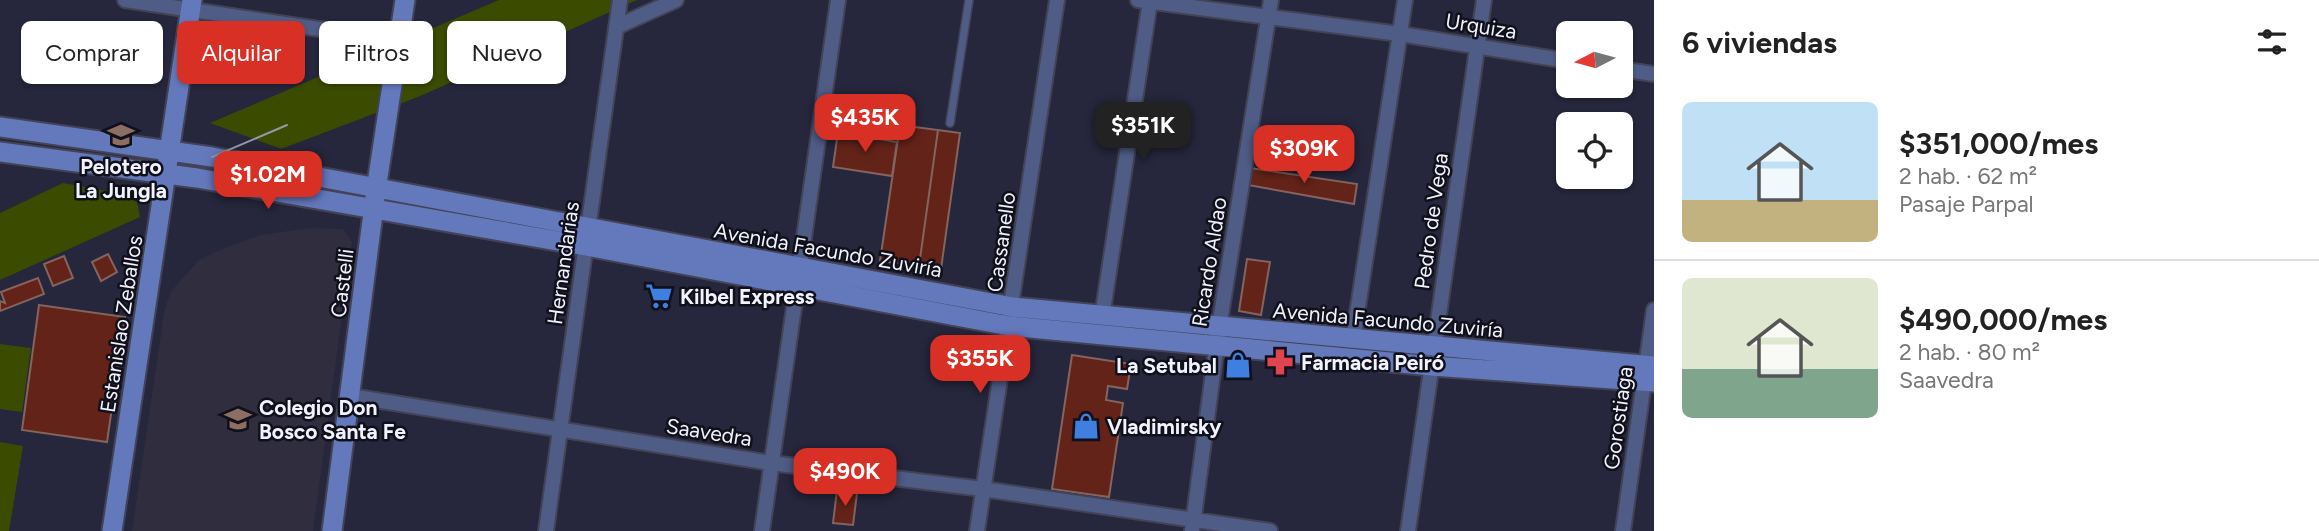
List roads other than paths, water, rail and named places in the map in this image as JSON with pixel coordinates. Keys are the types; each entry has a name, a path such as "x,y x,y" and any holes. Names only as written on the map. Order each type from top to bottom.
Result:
{"main road":[{"name":"Castelli","path":"402,21 405,0"},
{"name":"Estanislao Zeballos","path":"112,531 192,5"},
{"name":"Castelli","path":"331,531 375,199 393,84"},
{"name":"Avenida Facundo Zuviría","path":"0,127 171,150 310,177 375,199"},
{"name":"Avenida Facundo Zuviría","path":"0,152 375,199 1011,317 1650,374"},
{"path":"150,285 168,214 180,192 197,178 223,171 280,180 310,177"},
{"name":"Avenida Facundo Zuviría","path":"1011,317 1102,317 1218,337 1353,340 1434,356"}],"street":[{"path":"125,0 192,5 319,27"},
{"name":"Hernandarias","path":"546,531 620,0"},
{"path":"616,27 676,0"},
{"path":"762,531 838,0"},
{"name":"Cassanello","path":"977,531 1057,0"},
{"name":"Ricardo Aldao","path":"1193,525 1218,337 1271,0"},
{"path":"1353,340 1405,0"},
{"name":"Pedro de Vega","path":"1408,531 1484,0"},
{"path":"1102,317 1144,1"},
{"name":"Urquiza","path":"1144,1 1178,2 1556,59"},
{"path":"1633,71 1654,74"},
{"name":"Gorostiaga","path":"1623,531 1650,374 1654,310"},
{"name":"Saavedra","path":"350,396 771,463 983,489 1193,525 1270,531"}],"lane":[{"path":"950,123 969,0"}],"tram line":[{"path":"212,157 287,125"}],"place":[{"name":"Pelotero La Jungla","path":"121,135"},
{"name":"Kilbel Express","path":"659,296"},
{"name":"Farmacia Peiró","path":"1280,362"},
{"name":"La Setubal","path":"1238,365"},
{"name":"Colegio Don Bosco Santa Fe","path":"238,419"},
{"name":"Vladimirsky","path":"1086,426"}]}
